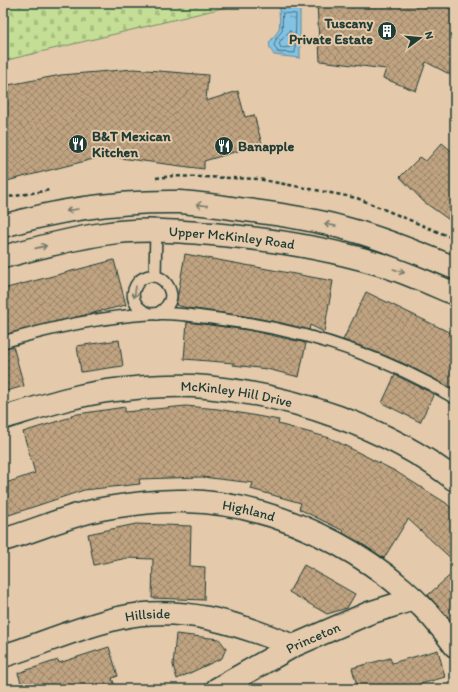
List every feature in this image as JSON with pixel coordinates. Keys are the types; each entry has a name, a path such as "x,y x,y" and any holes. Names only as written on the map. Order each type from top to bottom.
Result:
{"street":[{"name":"Upper McKinley Road","path":"3,226 31,218 103,205 141,202 181,202 269,213 343,227 455,268"},
{"name":"Upper McKinley Road","path":"3,257 39,247 104,234 154,230 265,239 336,252 411,275 455,294"},
{"name":"McKinley Hill Drive","path":"3,418 65,400 114,390 163,387 205,387 254,395 348,421 392,440 433,463 455,480"},
{"name":"Highland","path":"3,540 63,519 105,508 144,503 185,501 232,506 275,517 316,532 349,551 414,599 439,623 455,646"},
{"name":"Princeton","path":"218,689 293,646 370,613 414,599"},
{"name":"Hillside","path":"3,656 119,618 149,614 184,614 222,620 293,646"}],"lane":[{"path":"153,276 154,230"},
{"path":"361,260 368,235"},
{"path":"153,276 167,284 170,290 171,298 164,310 153,314 141,311 133,298 137,283 144,278 153,276"},
{"path":"3,342 36,332 106,318 153,314 191,315 288,330 335,344 389,364 455,398"}],"green space":[{"path":"3,3 243,3 3,61"}],"water":[{"path":"279,8 300,9 300,58 274,55 271,50 269,44 278,31 279,26"}],"building":[{"name":"Tuscany Private Estate","path":"317,3 437,3 447,6 455,12 455,77 426,62 416,91 383,78 386,69 320,61"},
{"path":"134,69 208,75 206,101 238,91 245,117 254,115 262,144 204,161 204,169 105,156 3,182 3,86 61,75"},
{"path":"442,143 455,154 455,224 424,202 400,177 420,157 426,161"},
{"path":"185,254 333,281 324,332 310,325 309,330 250,317 176,305"},
{"path":"114,260 126,305 3,335 3,289"},
{"path":"366,292 455,335 455,390 402,363 343,340"},
{"path":"187,322 248,330 306,343 299,377 267,369 233,365 234,363 184,359"},
{"path":"119,340 123,366 81,372 77,346"},
{"path":"13,346 24,386 3,392 3,349"},
{"path":"395,375 434,394 420,422 382,403"},
{"path":"186,406 218,409 279,420 278,424 330,438 395,471 446,503 455,512 455,562 408,519 384,558 343,533 344,531 299,509 301,503 251,489 253,483 202,477 139,479 140,484 84,490 3,517 3,484 35,473 23,432 71,417 71,415 125,407 125,412"},
{"path":"136,524 191,526 190,566 205,567 204,600 152,598 153,559 127,558 94,565 88,534"},
{"path":"304,565 355,594 347,608 327,614 289,592"},
{"path":"455,571 455,626 428,595"},
{"path":"176,634 219,639 226,648 222,658 177,679 173,665"},
{"path":"109,647 118,676 112,678 116,689 23,689 18,673 58,660 59,663"},
{"path":"438,650 445,677 403,689 358,689 352,668 390,658 392,663"}],"place":[{"name":"Tuscany Private Estate","path":"387,31"},
{"name":"B&T Mexican Kitchen","path":"78,144"},
{"name":"Banapple","path":"224,146"}]}
